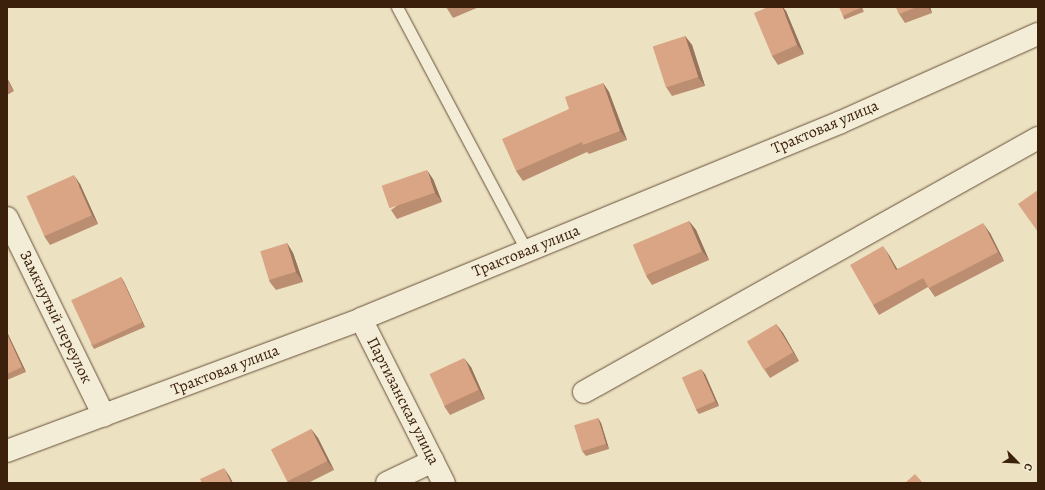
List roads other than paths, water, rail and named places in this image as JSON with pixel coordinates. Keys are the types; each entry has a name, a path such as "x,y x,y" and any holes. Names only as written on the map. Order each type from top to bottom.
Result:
{"street":[{"name":"Трактовая улица","path":"7,451 361,319 841,122 1038,34"},
{"path":"584,392 1038,138"},
{"name":"Замкнутый переулок","path":"7,218 104,416"},
{"name":"Партизанская улица","path":"361,319 444,483"},
{"path":"388,483 433,461"}],"lane":[{"path":"397,7 526,250"}]}
